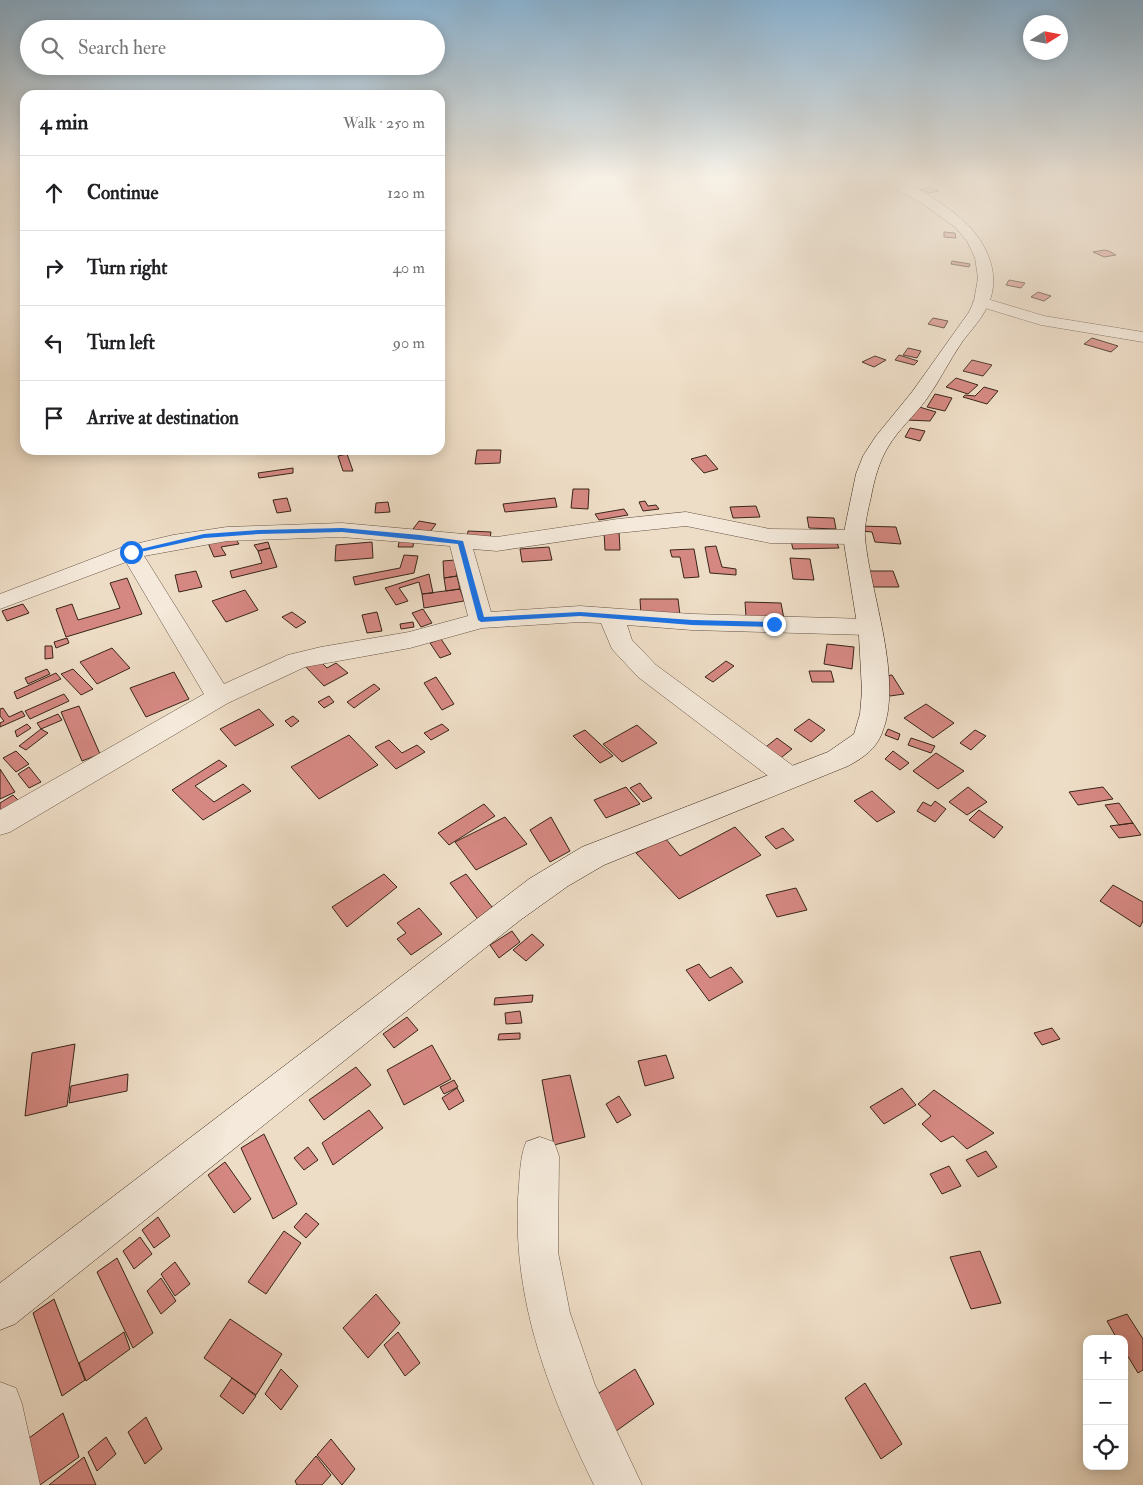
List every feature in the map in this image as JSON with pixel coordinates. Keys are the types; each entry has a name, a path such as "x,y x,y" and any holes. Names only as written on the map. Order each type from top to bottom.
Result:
{"street":[{"path":"0,1309 460,952 526,896 559,873 593,856 849,753 862,743 869,733 876,706 876,691 854,537 856,520 872,458 920,395 981,302 986,287 984,271 978,249"},
{"path":"981,302 1041,320 1143,337"},
{"path":"0,602 84,568 131,552 204,536 301,530 362,532 497,544 671,519 706,522 770,536 854,537"},
{"path":"460,542 481,620"},
{"path":"131,552 220,697"},
{"path":"0,824 114,760 220,697 297,661 321,655 410,640 481,620 560,614 692,622 868,628"},
{"path":"611,616 621,643 647,671 711,717 790,778"},
{"path":"540,1156 538,1252 551,1324 572,1384 619,1485"},
{"path":"0,1404 17,1485"}],"building":[{"path":"1104,250 1116,255 1104,257 1093,252"},
{"path":"952,261 970,264 969,267 951,264"},
{"path":"1009,280 1025,283 1021,288 1006,285"},
{"path":"1038,292 1051,296 1044,301 1031,297"},
{"path":"933,318 948,321 944,328 928,324"},
{"path":"1092,338 1118,346 1111,352 1084,344"},
{"path":"908,348 921,351 917,358 903,355"},
{"path":"899,355 918,361 914,365 895,360"},
{"path":"875,356 886,360 874,367 862,362"},
{"path":"972,360 992,365 983,376 963,371"},
{"path":"956,378 978,385 968,394 946,387"},
{"path":"984,387 998,391 987,404 963,397 965,395 975,396"},
{"path":"935,394 952,398 945,411 927,407"},
{"path":"916,406 936,412 930,421 906,420"},
{"path":"910,428 925,431 920,441 905,437"},
{"path":"477,450 501,450 500,463 475,464"},
{"path":"347,455 353,471 343,471 338,456"},
{"path":"706,455 718,469 704,473 691,459"},
{"path":"293,468 293,473 259,478 258,473"},
{"path":"573,489 589,489 588,509 571,508"},
{"path":"287,498 291,511 277,513 273,500"},
{"path":"555,498 557,507 505,512 503,504"},
{"path":"645,501 648,506 656,505 659,509 643,511 639,502"},
{"path":"388,502 390,512 375,513 376,503"},
{"path":"756,506 760,517 733,518 730,507"},
{"path":"624,509 628,515 599,520 595,514"},
{"path":"807,517 834,518 836,529 809,528"},
{"path":"419,521 436,524 430,532 413,529"},
{"path":"859,526 896,527 901,544 875,542 872,532 861,531"},
{"path":"468,531 491,532 490,539 467,539"},
{"path":"604,531 619,531 620,550 605,550"},
{"path":"235,538 239,544 221,547 226,555 214,557 208,543"},
{"path":"400,538 414,538 413,547 398,547"},
{"path":"791,541 836,541 839,548 793,549"},
{"path":"268,542 270,548 258,551 254,545"},
{"path":"372,542 373,558 335,561 336,545"},
{"path":"716,546 722,567 736,569 736,575 710,573 705,547"},
{"path":"549,547 552,560 522,562 520,549"},
{"path":"270,548 277,567 232,578 230,571 262,563 258,551"},
{"path":"694,549 699,577 684,578 680,557 672,557 670,550"},
{"path":"404,555 418,556 414,573 355,585 353,577 400,568"},
{"path":"790,558 810,559 814,580 793,579"},
{"path":"455,560 457,576 444,578 443,561"},
{"path":"196,571 202,587 179,592 175,575"},
{"path":"867,571 893,571 899,587 873,587"},
{"path":"429,574 433,593 422,594 419,582 399,588 408,601 396,605 385,588"},
{"path":"457,576 460,589 446,591 444,578"},
{"path":"127,578 142,614 66,637 56,609 72,604 78,620 120,608 110,583"},
{"path":"460,589 464,601 424,608 422,594"},
{"path":"245,590 258,610 226,622 212,601"},
{"path":"640,599 678,599 680,615 641,615"},
{"path":"745,602 781,603 784,619 746,617"},
{"path":"23,604 29,613 7,621 2,611"},
{"path":"423,609 432,623 421,627 412,613"},
{"path":"292,612 306,622 296,628 282,617"},
{"path":"377,612 382,631 367,633 362,615"},
{"path":"413,622 414,627 401,629 400,624"},
{"path":"67,638 69,643 56,648 54,642"},
{"path":"441,639 451,654 440,658 430,643"},
{"path":"827,644 854,647 852,669 824,664"},
{"path":"45,646 52,646 53,658 45,659"},
{"path":"112,648 130,668 97,684 80,662"},
{"path":"317,658 327,668 336,663 348,673 324,686 304,665"},
{"path":"726,661 734,666 713,682 705,677"},
{"path":"47,669 50,674 28,684 25,678"},
{"path":"73,669 93,689 81,695 61,674"},
{"path":"809,671 831,671 834,682 812,682"},
{"path":"174,672 189,699 146,717 130,688"},
{"path":"56,673 61,679 17,699 14,692"},
{"path":"892,675 904,694 890,696 879,677"},
{"path":"436,677 454,704 442,710 424,683"},
{"path":"374,684 380,689 354,708 347,702"},
{"path":"64,694 69,701 30,719 25,711"},
{"path":"329,696 334,702 324,708 318,702"},
{"path":"926,704 954,723 933,738 904,718"},
{"path":"79,706 100,754 82,761 61,712"},
{"path":"3,708 9,717 22,711 25,716 0,727 0,723 4,721 0,716 0,709"},
{"path":"259,709 274,725 235,746 220,729"},
{"path":"58,714 62,720 41,729 37,723"},
{"path":"293,716 299,721 291,727 285,721"},
{"path":"809,719 825,730 811,742 794,730"},
{"path":"27,724 31,728 17,737 15,731"},
{"path":"442,724 449,730 431,740 424,733"},
{"path":"637,725 657,743 622,762 603,744"},
{"path":"41,729 48,733 26,750 19,746"},
{"path":"888,729 900,734 898,740 885,735"},
{"path":"585,730 613,756 600,763 573,736"},
{"path":"975,730 986,736 971,750 960,743"},
{"path":"349,735 378,765 319,799 291,767"},
{"path":"777,738 792,749 777,761 762,750"},
{"path":"911,738 935,746 931,753 908,745"},
{"path":"389,740 402,753 417,745 425,752 396,769 375,747"},
{"path":"16,751 29,764 16,772 3,758"},
{"path":"893,751 909,763 900,770 885,759"},
{"path":"936,753 964,771 938,789 913,771"},
{"path":"219,760 227,766 195,786 214,802 243,784 251,791 203,820 172,790"},
{"path":"29,767 41,782 29,788 18,774"},
{"path":"0,769 15,792 0,799"},
{"path":"640,783 652,798 643,802 630,788"},
{"path":"626,787 640,804 606,818 594,800"},
{"path":"968,787 987,802 967,815 949,802"},
{"path":"1103,787 1113,799 1078,805 1069,792"},
{"path":"872,791 895,812 877,822 854,801"},
{"path":"13,795 20,802 0,813 0,803"},
{"path":"935,801 946,809 935,822 917,811 923,802 931,806"},
{"path":"1119,803 1133,823 1119,825 1105,805"},
{"path":"484,804 495,816 449,845 438,833"},
{"path":"979,810 1003,827 994,838 969,820"},
{"path":"505,817 527,844 476,870 455,842"},
{"path":"551,817 570,851 550,862 530,830"},
{"path":"1133,823 1141,835 1119,838 1110,826"},
{"path":"735,827 761,855 679,899 636,853 665,838 680,856"},
{"path":"783,828 794,840 776,849 765,837"},
{"path":"384,874 397,887 347,927 332,907"},
{"path":"466,874 496,912 480,922 450,883"},
{"path":"1113,885 1143,902 1143,921 1140,927 1100,901"},
{"path":"796,888 807,910 777,917 766,895"},
{"path":"419,908 442,934 411,955 397,939 406,933 397,923"},
{"path":"512,931 520,942 499,958 490,945"},
{"path":"532,934 544,945 526,961 513,950"},
{"path":"699,964 710,978 731,967 743,982 709,1001 686,970"},
{"path":"533,995 532,1002 494,1005 495,998"},
{"path":"520,1011 522,1023 506,1024 505,1013"},
{"path":"407,1017 418,1030 394,1048 383,1034"},
{"path":"1052,1028 1060,1039 1042,1045 1034,1033"},
{"path":"520,1033 520,1039 498,1040 499,1034"},
{"path":"75,1044 67,1106 25,1116 32,1053"},
{"path":"432,1045 451,1079 404,1105 387,1070"},
{"path":"666,1055 674,1078 645,1086 638,1061"},
{"path":"356,1067 371,1085 324,1120 309,1100"},
{"path":"128,1074 127,1091 69,1103 71,1086"},
{"path":"570,1075 585,1137 554,1145 542,1080"},
{"path":"454,1080 458,1087 444,1094 440,1087"},
{"path":"457,1088 464,1101 449,1110 442,1098"},
{"path":"902,1088 916,1105 884,1124 870,1107"},
{"path":"934,1090 994,1133 967,1149 953,1136 941,1142 922,1124 931,1116 918,1104"},
{"path":"619,1096 631,1115 617,1123 606,1104"},
{"path":"369,1110 383,1128 333,1165 322,1143"},
{"path":"264,1134 297,1204 273,1219 241,1148"},
{"path":"308,1147 318,1160 304,1170 294,1158"},
{"path":"986,1151 997,1167 978,1177 966,1160"},
{"path":"225,1162 251,1199 234,1213 208,1175"},
{"path":"949,1166 961,1186 942,1194 930,1174"},
{"path":"306,1213 319,1224 306,1238 294,1227"},
{"path":"158,1217 170,1236 154,1248 142,1230"},
{"path":"284,1231 301,1243 266,1294 248,1282"},
{"path":"140,1237 152,1254 134,1269 123,1251"},
{"path":"980,1251 1001,1303 971,1309 950,1257"},
{"path":"117,1258 153,1333 133,1348 97,1272"},
{"path":"175,1262 190,1284 175,1296 161,1274"},
{"path":"161,1278 176,1301 161,1314 147,1291"},
{"path":"376,1294 400,1323 368,1358 343,1328"},
{"path":"54,1299 85,1380 62,1396 33,1313"},
{"path":"1127,1314 1143,1339 1143,1370 1138,1373 1128,1357 1128,1335 1115,1335 1107,1321"},
{"path":"230,1319 282,1354 256,1395 204,1358"},
{"path":"124,1332 130,1349 86,1381 79,1363"},
{"path":"398,1332 420,1363 405,1376 384,1345"},
{"path":"281,1369 298,1386 281,1410 265,1394"},
{"path":"635,1369 654,1404 612,1434 593,1397"},
{"path":"232,1378 256,1396 243,1414 220,1396"},
{"path":"865,1383 902,1444 881,1459 845,1398"},
{"path":"63,1413 79,1457 40,1485 34,1485 21,1444"},
{"path":"146,1417 162,1449 145,1464 128,1432"},
{"path":"106,1437 116,1454 97,1471 88,1452"},
{"path":"331,1439 355,1469 342,1485 317,1455"},
{"path":"316,1456 331,1475 322,1485 297,1485 295,1481"},
{"path":"84,1457 96,1485 49,1485"}],"route":[{"path":"131,552 204,536 259,532 342,530 420,536 460,542 481,620 580,614 652,620 774,624"}]}
